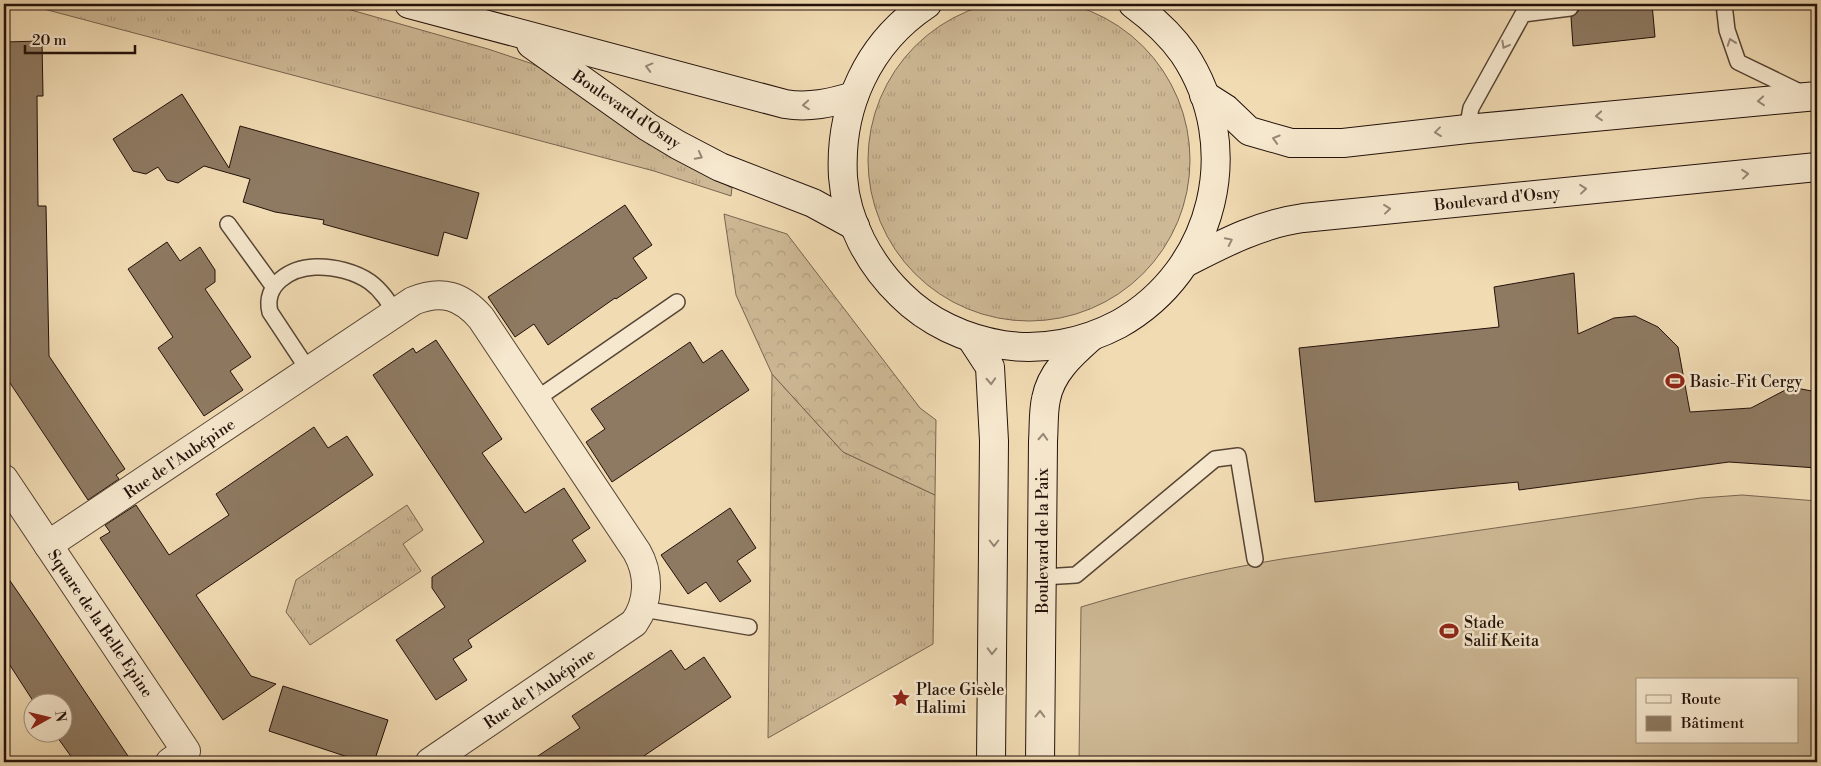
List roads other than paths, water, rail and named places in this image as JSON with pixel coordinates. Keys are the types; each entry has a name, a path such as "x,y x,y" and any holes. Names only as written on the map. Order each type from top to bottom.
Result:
{"main road":[{"path":"923,5 892,33 880,47 869,62 854,96 846,124 842,161 844,183 855,226 877,268 904,298 929,318 971,338 1015,347 1038,347 1061,344 1092,336 1130,317 1151,302 1170,283 1185,263 1201,233 1213,194 1216,168 1215,143 1211,119 1195,73 1183,53 1168,34 1152,18 1133,4"},
{"name":"Boulevard d'Osny","path":"424,6 512,32 785,104 798,106 824,104 854,96"},
{"name":"Boulevard d'Osny","path":"512,32 553,58 648,127 678,145 720,167 813,204 855,226"},
{"path":"1204,95 1226,109 1249,131 1291,143 1343,143 1467,129 1814,96"},
{"name":"Boulevard d'Osny","path":"1185,263 1236,237 1279,221 1817,167"},
{"name":"Rue de l'Aubépine","path":"48,545 395,312 414,301 426,297 446,296 464,302 481,318 641,560 646,589 643,609 634,623 430,762"},
{"name":"Boulevard de la Paix","path":"1040,762 1043,441 1046,398 1059,370 1068,358 1092,336"},
{"path":"971,338 990,367 994,441 991,762"},
{"name":"Square de la Belle Epine","path":"4,478 184,758"}],"lane":[{"path":"1724,4 1727,30 1738,62 1814,96"},
{"path":"1467,129 1471,108 1523,9 1570,8"},
{"path":"228,224 273,286"},
{"path":"309,371 270,312 268,300 273,286 288,274 305,268 315,267 336,269 357,275 370,282 384,295 395,312"},
{"path":"535,400 677,302"},
{"path":"1043,577 1076,575 1215,459 1238,456 1255,559"},
{"path":"643,609 749,626"}],"place":[{"name":"Basic-Fit Cergy","path":"1675,381"},
{"name":"Stade Salif Keita","path":"1449,631"},
{"name":"Place Gisèle Halimi","path":"901,698"}]}
